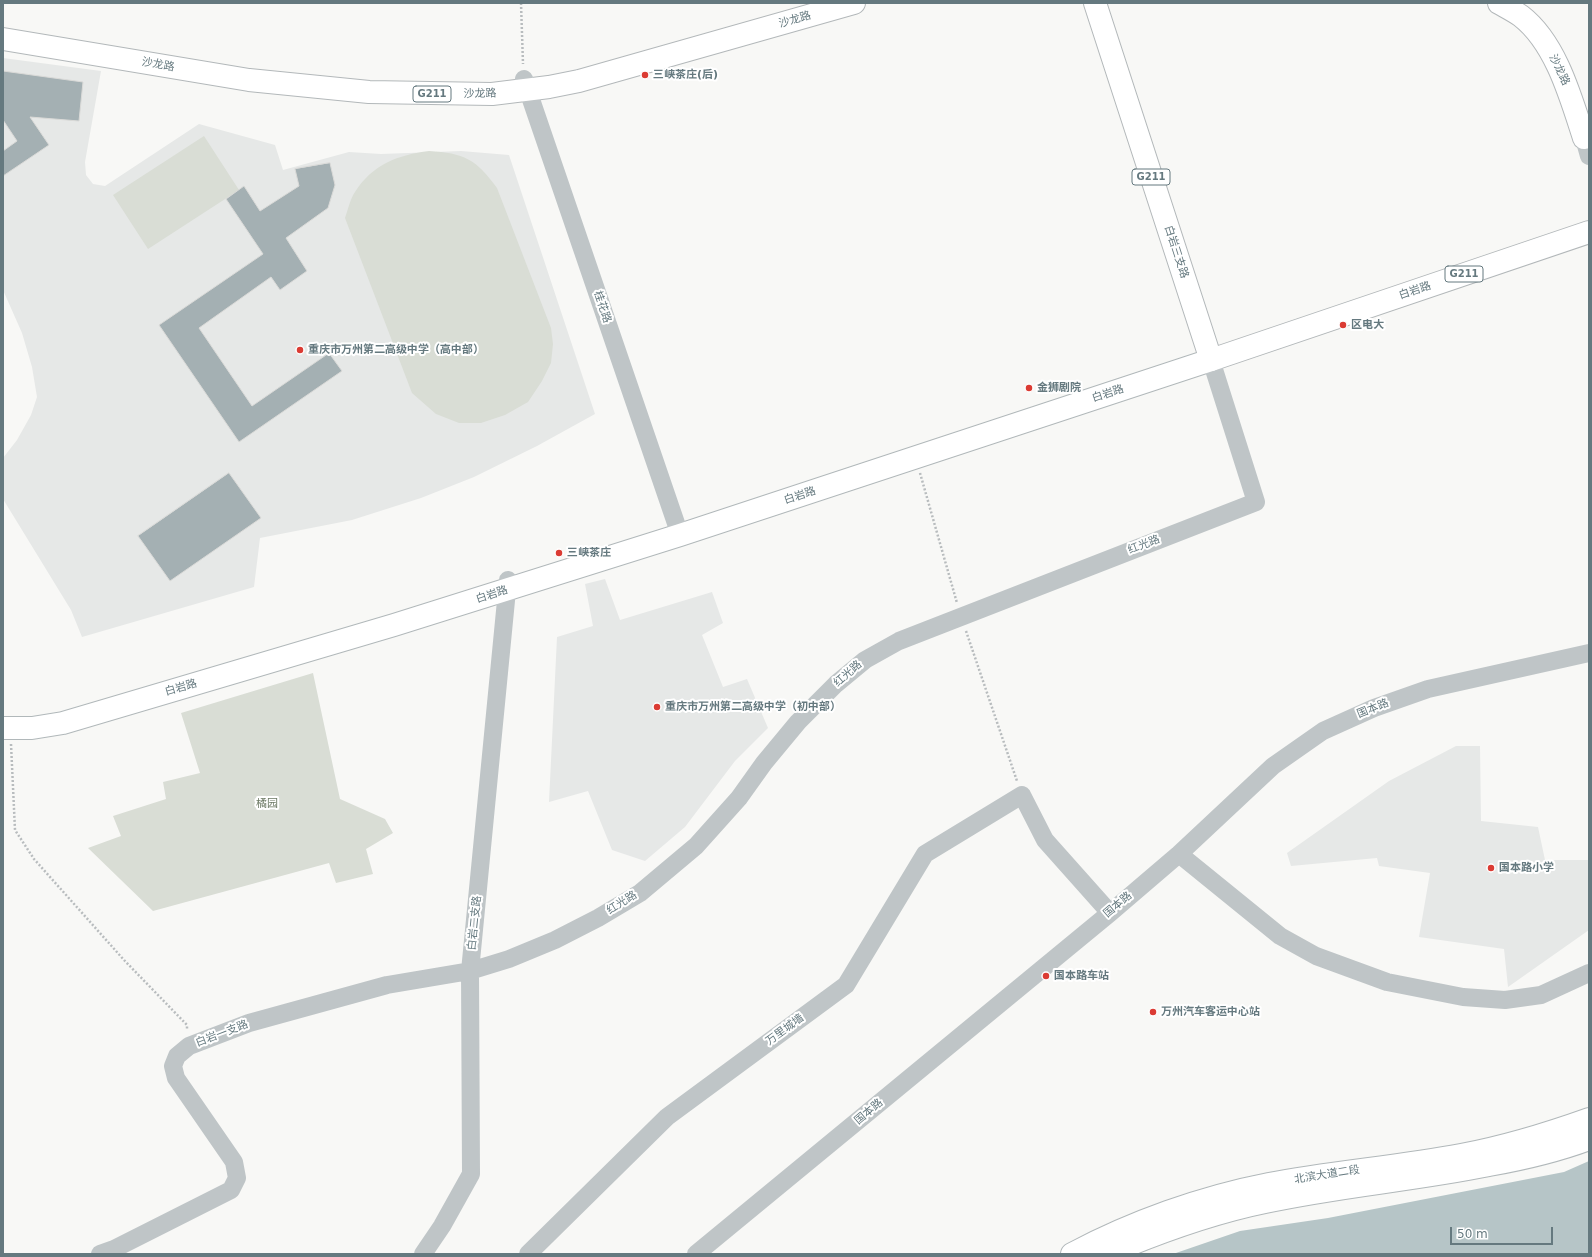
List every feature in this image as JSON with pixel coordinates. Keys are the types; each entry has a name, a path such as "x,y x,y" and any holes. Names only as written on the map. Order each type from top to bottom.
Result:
{"main road":[{"name":"沙龙路","path":"3,39 250,80 292,85 369,92 492,94 817,3"},
{"name":"沙龙路","path":"3,24 292,72 405,80 502,81 526,84 579,81 854,3"},
{"name":"白岩三支路","path":"1095,3 1209,355"},
{"name":"沙龙路","path":"1500,3 1521,16 1539,36 1552,54 1571,97 1587,144"},
{"name":"白岩路","path":"7,736 32,728 63,723 394,625 508,585 679,531 1209,355 1589,232"},
{"name":"白岩路","path":"3,718 35,718 59,713 392,616 508,585"},
{"name":"北滨大道二段","path":"1072,1254 1092,1243 1158,1216 1214,1198 1268,1184 1461,1155 1547,1134 1589,1119"},
{"name":"北滨大道二段","path":"1107,1254 1158,1232 1220,1213 1266,1202 1454,1172 1526,1158 1589,1139"}],"street":[{"name":"桂花路","path":"526,84 679,531"},
{"name":"白岩三支路","path":"1209,355 1256,502"},
{"name":"红光路","path":"470,971 509,959 555,940 598,918 640,893 696,846 721,820 764,763 798,722 836,684 865,660 892,645 961,617 1256,502"},
{"name":"白岩二支路","path":"423,1254 442,1226 471,1174 470,971 508,585"},
{"name":"国本路","path":"696,1254 1110,913 1179,854 1273,766 1324,731 1374,708 1428,689 1589,653"},
{"path":"1022,795 1045,840 1110,913"},
{"name":"万里城墙","path":"528,1254 667,1117 846,985 925,854 1022,795"},
{"path":"1179,854 1280,936 1316,956 1387,982 1463,997 1505,1000 1541,995 1589,973"},
{"name":"白岩一支路","path":"100,1254 114,1249 231,1190 237,1178 234,1162 176,1078 173,1066 177,1056 189,1046 249,1023 387,985 470,971"}],"path":[{"path":"521,3 526,84"},
{"path":"919,469 961,617 1022,795"},
{"path":"7,736 15,830 34,859 124,960 187,1025 189,1046"}],"shaded area":[{"name":"重庆市万州第二高级中学（高中部）","path":"3,58 101,71 85,162 86,175 93,184 105,186 199,124 275,145 283,170 349,152 381,154 461,151 509,155 595,414 537,446 474,477 421,498 352,520 260,538 254,587 82,637 71,610 3,499 3,458 17,440 31,415 37,397 32,367 22,333 3,290"},
{"name":"重庆市万州第二高级中学（初中部）","path":"605,579 620,620 712,592 723,623 702,635 723,687 747,679 768,728 735,761 685,827 645,861 612,850 588,791 549,802 557,637 593,626 585,584"},
{"name":"国本路小学","path":"1456,746 1480,746 1481,821 1538,827 1545,860 1588,860 1589,863 1589,930 1508,987 1504,949 1419,937 1430,873 1379,866 1377,858 1291,866 1287,853 1389,781"},
{"path":"1589,1161 1589,1254 1173,1254 1240,1231 1328,1218 1564,1172"}],"green space":[{"path":"204,136 239,190 148,249 113,195"},
{"path":"429,151 451,154 468,159 482,170 497,188 551,328 553,344 551,363 542,381 528,402 505,415 481,423 459,423 436,414 412,393 345,218 353,195 370,174 387,162 397,158"},
{"name":"橘园","path":"313,673 340,799 385,819 393,833 366,849 373,874 336,883 329,863 153,911 88,848 121,836 113,816 166,799 163,782 200,773 181,713"}],"building":[{"path":"3,71 83,82 79,121 30,117 49,145 3,176 3,151 17,141 3,120"},
{"path":"330,163 335,185 328,208 286,238 307,271 280,290 271,277 199,328 252,406 329,353 342,371 239,442 159,325 263,254 226,199 244,186 260,211 299,186 295,169"},
{"path":"229,473 261,518 170,581 138,536"}],"place":[{"name":"三峡茶庄(后)","path":"645,75"},
{"name":"区电大","path":"1343,325"},
{"name":"重庆市万州第二高级中学（高中部）","path":"300,350"},
{"name":"金狮剧院","path":"1029,388"},
{"name":"三峡茶庄","path":"559,553"},
{"name":"重庆市万州第二高级中学（初中部）","path":"657,707"},
{"name":"国本路小学","path":"1491,868"},
{"name":"国本路车站","path":"1046,976"},
{"name":"万州汽车客运中心站","path":"1153,1012"}]}
